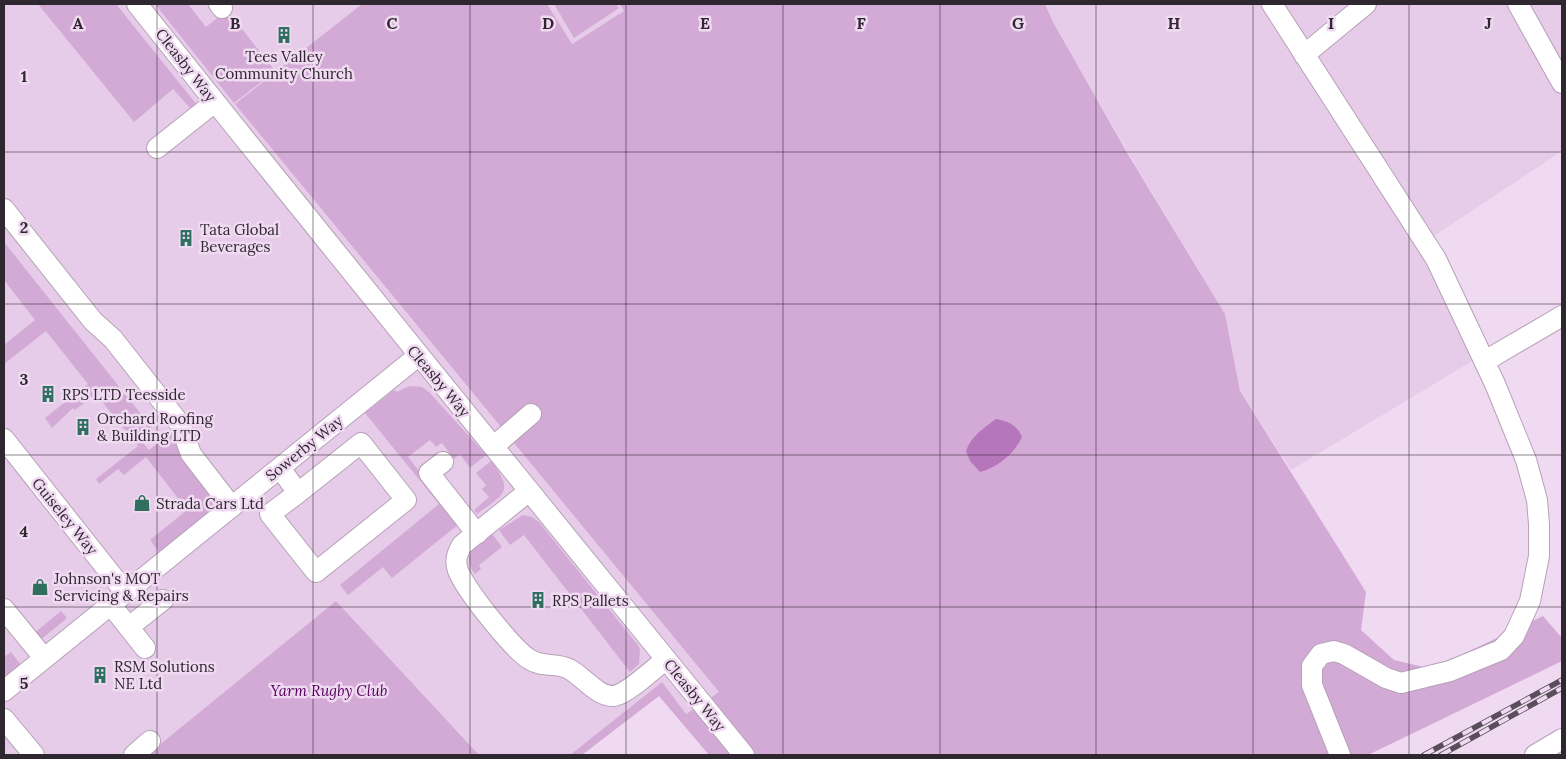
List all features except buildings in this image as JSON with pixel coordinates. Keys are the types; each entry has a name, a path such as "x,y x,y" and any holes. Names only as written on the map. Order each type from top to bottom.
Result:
{"street":[{"name":"Cleasby Way","path":"137,4 418,356 494,446 744,755"},
{"path":"1272,4 1436,259 1485,361 1526,460 1536,500 1539,556 1530,601 1514,636 1501,650 1450,671 1421,680 1401,683 1386,678 1344,654 1334,651 1321,654 1312,666 1312,686 1340,755"},
{"path":"1304,55 1366,4"},
{"path":"1518,4 1562,83"},
{"path":"157,148 215,102"},
{"path":"4,209 93,321 113,339 180,424 191,454 232,507"},
{"path":"1485,361 1562,316"},
{"name":"Sowerby Way","path":"4,691 418,356"},
{"path":"494,446 531,414"},
{"name":"Guiseley Way","path":"4,439 118,599 129,627 145,648"},
{"path":"361,443 406,500 316,572 270,514 298,493 361,443"},
{"path":"443,462 429,473 477,534"},
{"path":"280,468 298,493"},
{"path":"529,490 462,545 456,555 457,567 463,582 516,648 530,660 546,666 557,665 567,668 597,691 608,696 616,696 625,691 666,659"},
{"path":"129,627 162,600"},
{"path":"4,608 44,658"},
{"path":"4,719 34,755"},
{"path":"1535,755 1562,739"},
{"path":"134,755 150,741"}],"shaded area":[{"path":"4,4 362,4 235,104 719,692 686,714 662,682 570,755 479,755 336,601 147,755 4,755"},
{"path":"547,4 620,4 625,11 571,44"},
{"path":"1045,4 1562,4 1562,151 1434,236 1479,357 1291,470 1240,391 1225,314 1130,156 1053,22"},
{"path":"996,419 1012,424 1018,429 1022,437 1015,449 1005,459 993,467 980,472 970,461 966,451 975,437"}],"green space":[{"path":"38,4 116,4 197,105 191,109 173,89 134,122"},
{"path":"155,4 188,4 206,27 227,10 275,71 234,103"},
{"path":"362,4 547,4 572,44 624,11 620,4 1045,4 1053,22 1129,156 1225,314 1240,391 1366,592 1361,630 1394,660 1432,669 1543,616 1562,638 1562,661 1368,755 709,755 659,696 582,755 570,755 662,682 686,714 719,692 235,104"},
{"path":"554,4 616,4 619,8 574,38"},
{"path":"4,242 152,428 139,438 149,450 171,433 175,443 209,486 215,500 211,511 159,552 150,540 187,510 146,457 124,475 118,469 99,484 96,479 138,446 96,394 75,410 73,408 52,428 45,418 88,384 46,331 4,364 4,345 35,320 4,280"},
{"path":"409,386 422,387 429,392 486,455 470,468 460,454 454,459 442,443 436,447 430,440 408,457 460,523 392,578 383,567 348,595 340,585 439,504 365,413 394,390 397,392"},
{"path":"491,461 503,480 503,492 477,514 474,510 489,497 482,489 486,485 476,473"},
{"path":"523,515 532,517 539,522 637,644 640,649 639,664 630,672 524,535 510,545 499,530"},
{"path":"490,531 502,547 479,565 481,569 475,574 469,562 469,556 475,546"},
{"name":"Yarm Rugby Club","path":"336,601 479,755 147,755"},
{"path":"61,611 67,618 38,642 32,635"},
{"path":"11,652 21,665 4,678 4,657"}],"railway":[{"path":"1424,755 1562,680"},
{"path":"1441,755 1562,688"}],"place":[{"name":"Tees Valley Community Church","path":"284,35"},
{"name":"Tata Global Beverages","path":"186,238"},
{"name":"RPS LTD Teesside","path":"48,394"},
{"name":"Orchard Roofing & Building LTD","path":"83,427"},
{"name":"Strada Cars Ltd","path":"142,503"},
{"name":"Johnson's MOT Servicing & Repairs","path":"40,587"},
{"name":"RPS Pallets","path":"538,600"},
{"name":"RSM Solutions NE Ltd","path":"100,675"}]}
